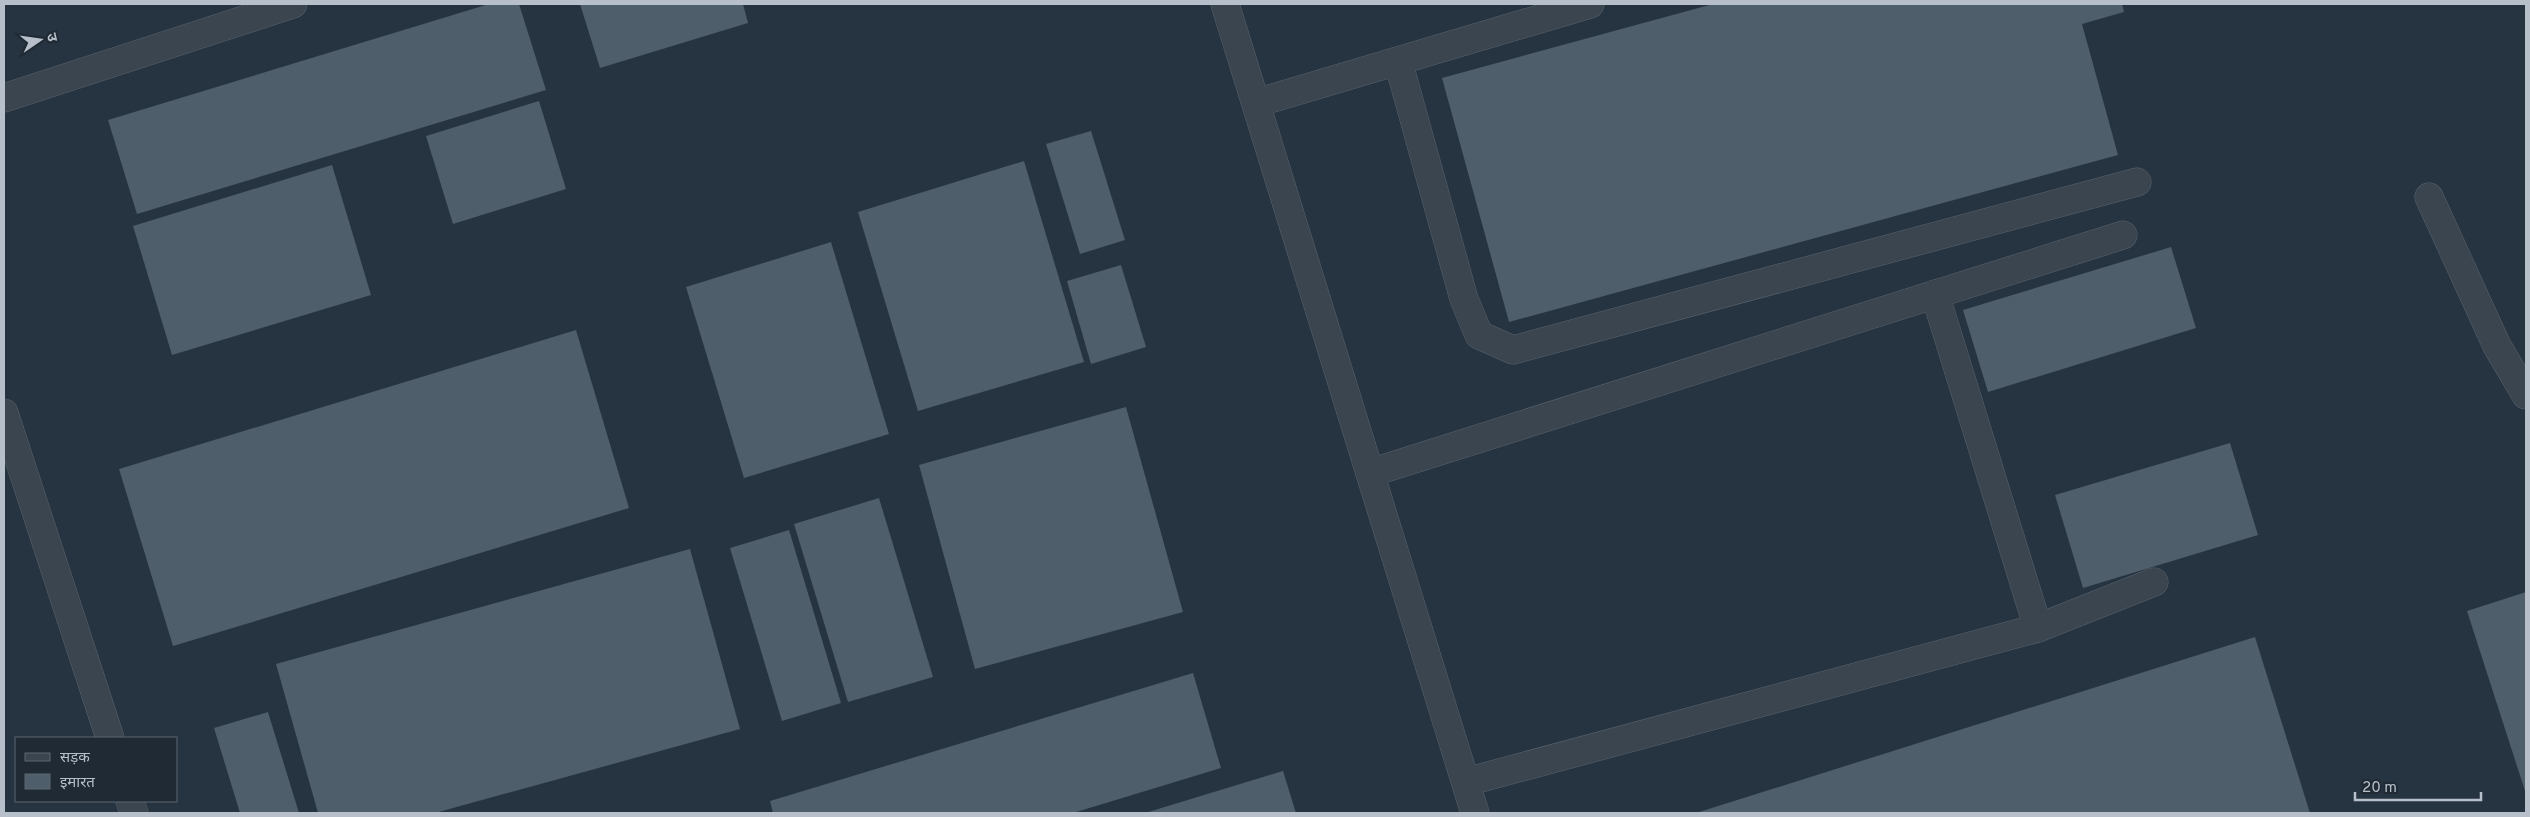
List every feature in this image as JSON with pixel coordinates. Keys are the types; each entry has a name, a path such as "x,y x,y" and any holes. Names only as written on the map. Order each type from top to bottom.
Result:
{"lane":[{"path":"4,98 293,4"},
{"path":"1225,4 1475,813"},
{"path":"1256,104 1590,4"},
{"path":"1398,61 1464,299 1479,335 1513,350 2137,182"},
{"path":"2429,197 2497,346 2526,395"},
{"path":"1370,473 2122,235"},
{"path":"1935,294 2038,628"},
{"path":"4,413 110,737"},
{"path":"1466,782 2038,628 2154,582"}],"building":[{"path":"489,4 519,4 546,90 137,214 108,120"},
{"path":"580,4 743,4 748,23 600,68"},
{"path":"1713,4 2122,4 2124,12 2082,24 2118,155 1509,322 1442,78"},
{"path":"539,101 566,189 453,224 426,136"},
{"path":"1091,131 1125,240 1080,254 1046,144"},
{"path":"1024,161 1084,362 918,411 858,212"},
{"path":"332,165 371,295 172,355 133,226"},
{"path":"831,242 889,434 744,478 686,287"},
{"path":"2171,247 2196,328 1988,392 1963,310"},
{"path":"1121,265 1146,347 1091,364 1067,281"},
{"path":"576,330 629,508 173,646 119,469"},
{"path":"1126,407 1183,612 975,669 919,465"},
{"path":"2230,443 2258,535 2083,588 2055,495"},
{"path":"879,498 933,677 848,702 794,524"},
{"path":"789,530 841,703 782,721 730,548"},
{"path":"690,549 740,729 435,813 318,813 276,664"},
{"path":"2526,592 2526,794 2467,611"},
{"path":"2255,637 2310,813 1696,813"},
{"path":"1193,673 1221,768 1073,813 773,813 770,801"},
{"path":"268,712 299,813 240,813 214,728"},
{"path":"1283,771 1296,813 1145,813"}]}
